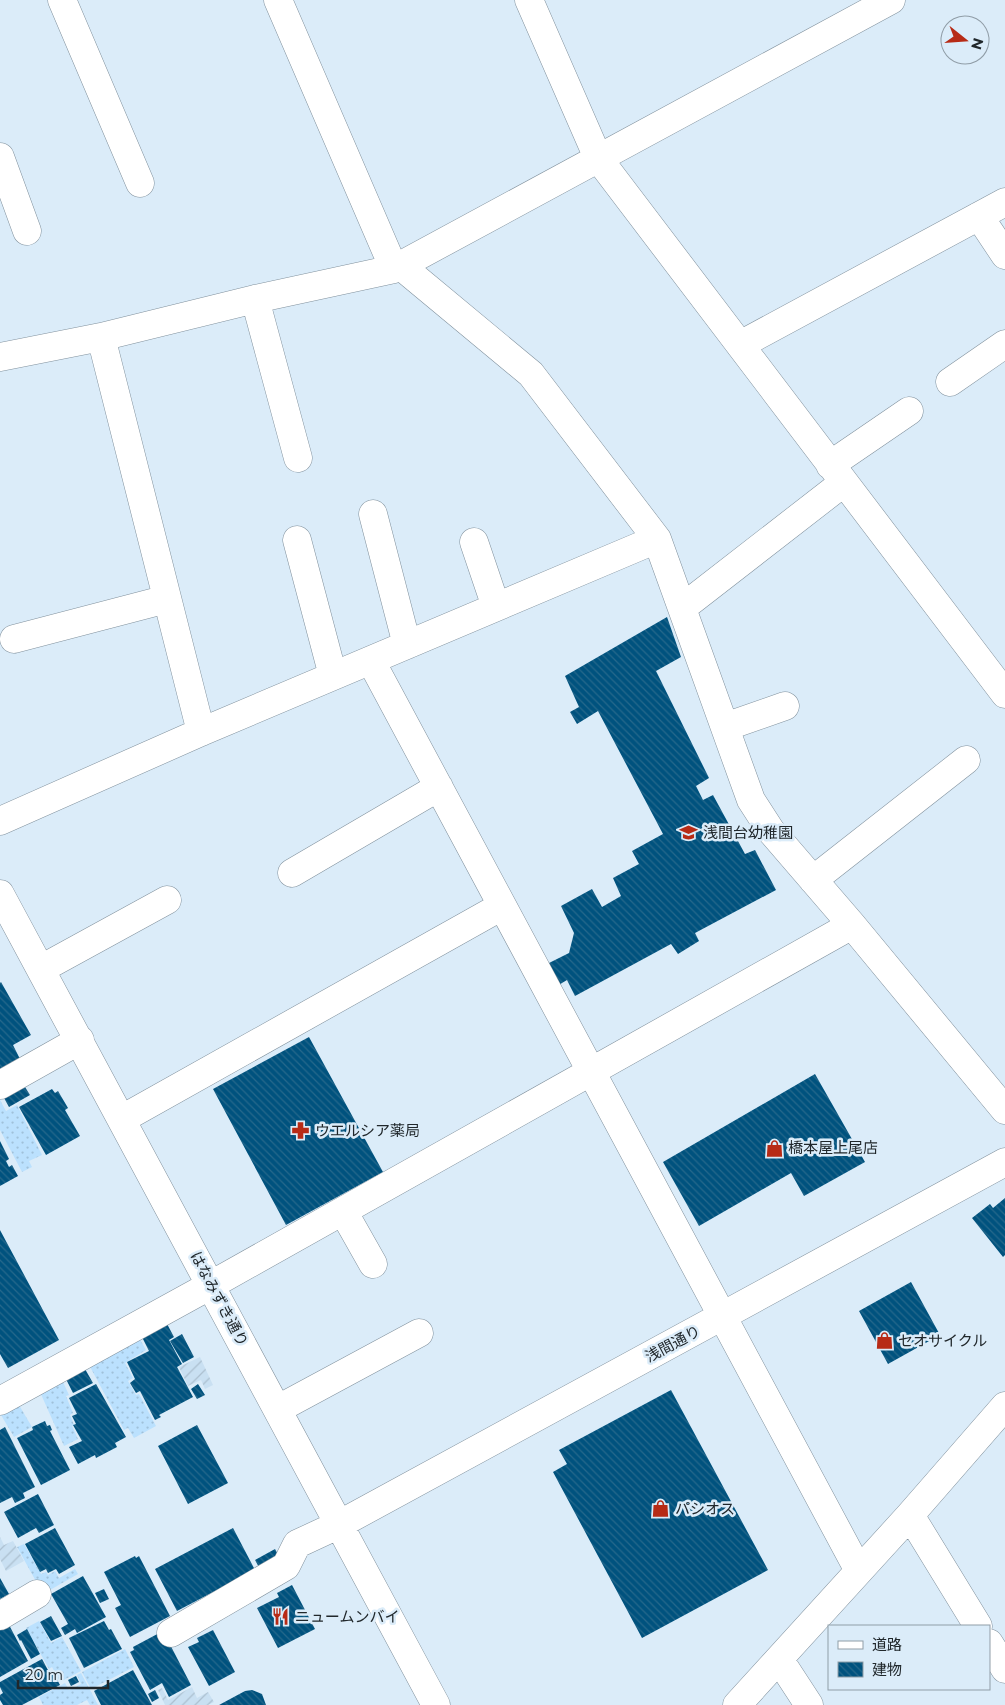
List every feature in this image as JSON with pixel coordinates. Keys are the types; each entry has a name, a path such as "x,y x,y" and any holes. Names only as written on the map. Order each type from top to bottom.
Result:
{"street":[{"path":"62,0 140,183"},
{"path":"278,0 398,267 531,374 657,539 751,800 771,831 852,925 1005,1110"},
{"path":"530,0 598,158 1005,694"},
{"path":"0,357 100,337 255,298 398,267 891,0"},
{"path":"0,157 27,231"},
{"path":"740,345 1005,202"},
{"path":"979,216 1005,255"},
{"path":"255,298 298,458"},
{"path":"100,337 201,732"},
{"path":"950,382 1005,344"},
{"path":"682,608 909,411"},
{"path":"374,514 407,645"},
{"path":"0,822 201,732 657,539"},
{"path":"297,540 333,676"},
{"path":"474,542 496,607"},
{"path":"14,639 167,599"},
{"path":"371,661 858,1571"},
{"path":"725,726 785,706"},
{"path":"813,880 966,760"},
{"path":"292,873 439,787"},
{"name":"はなみずき通り","path":"0,894 436,1705"},
{"path":"41,969 167,900"},
{"path":"122,1119 502,906"},
{"path":"0,1401 211,1285 852,925"},
{"path":"0,1085 80,1040"},
{"name":"浅間通り","path":"171,1633 286,1566 297,1544 340,1524 1005,1162"},
{"path":"343,1210 373,1264"},
{"path":"278,1409 419,1333"},
{"path":"737,1705 910,1515 1005,1406"},
{"path":"910,1515 977,1625"},
{"path":"0,1616 37,1594"},
{"path":"990,1645 1005,1670"},
{"path":"778,1659 809,1705"}],"shaded area":[{"path":"0,1100 6,1111 17,1105 42,1155 29,1161 32,1167 22,1172 0,1130"},
{"path":"138,1336 146,1350 125,1363 133,1378 128,1381 136,1395 139,1394 156,1426 134,1438 128,1428 124,1430 88,1363"},
{"path":"200,1357 213,1385 205,1389 201,1380 188,1386 179,1367"},
{"path":"63,1382 69,1395 66,1396 73,1413 70,1415 74,1425 72,1426 78,1439 64,1446 40,1392"},
{"path":"19,1405 32,1427 14,1437 1,1415"},
{"path":"0,1537 4,1545 13,1541 24,1561 6,1571 0,1559"},
{"path":"24,1544 41,1574 46,1572 48,1575 55,1571 59,1578 75,1569 78,1574 43,1594 17,1547"},
{"path":"39,1621 51,1643 62,1637 81,1671 60,1682 52,1667 49,1669 26,1628"},
{"path":"125,1649 134,1667 91,1689 82,1672"},
{"path":"81,1673 98,1705 90,1705 87,1700 77,1705 43,1705 39,1697 65,1683 69,1690 81,1684 77,1675"},
{"path":"192,1687 197,1698 208,1692 214,1702 208,1705 165,1705 158,1690 162,1688 168,1700"}],"building":[{"path":"667,617 681,657 656,671 709,778 696,786 703,800 713,795 745,854 755,850 776,890 695,933 699,941 678,954 671,944 575,996 567,980 557,986 547,964 569,953 574,933 561,906 592,889 602,907 621,896 613,878 639,864 632,851 663,834 598,711 577,724 570,712 579,707 565,676"},
{"path":"0,983 31,1035 13,1045 20,1059 0,1071"},
{"path":"309,1037 383,1172 286,1225 213,1089"},
{"path":"815,1074 865,1162 804,1196 791,1173 699,1226 663,1162"},
{"path":"25,1087 30,1095 9,1107 4,1098"},
{"path":"52,1089 55,1093 58,1091 68,1108 65,1110 80,1136 46,1155 19,1107"},
{"path":"0,1141 9,1159 6,1161 9,1167 12,1165 18,1176 0,1186"},
{"path":"1005,1198 1005,1255 1003,1257 972,1218 990,1204 993,1208"},
{"path":"0,1230 59,1340 8,1368 0,1354"},
{"path":"911,1282 940,1335 888,1364 859,1311"},
{"path":"166,1322 174,1337 169,1340 182,1364 177,1367 193,1397 159,1415 161,1417 155,1420 140,1391 136,1393 130,1383 135,1379 127,1362 149,1351 140,1333"},
{"path":"182,1334 194,1357 183,1363 170,1341"},
{"path":"85,1369 93,1383 73,1393 66,1379"},
{"path":"96,1384 126,1437 115,1443 117,1447 96,1458 95,1455 78,1464 69,1447 82,1441 73,1425 76,1424 72,1416 77,1414 69,1398"},
{"path":"198,1384 205,1395 197,1399 191,1389"},
{"path":"671,1390 768,1570 642,1638 553,1472 567,1464 559,1450"},
{"path":"45,1421 47,1426 50,1425 52,1430 50,1431 70,1470 41,1485 17,1438 33,1430 32,1427"},
{"path":"197,1425 228,1483 188,1504 158,1446"},
{"path":"5,1427 35,1487 23,1493 25,1498 15,1503 12,1497 0,1503 0,1430"},
{"path":"38,1494 54,1525 39,1533 36,1528 18,1538 4,1512"},
{"path":"55,1528 75,1565 59,1574 56,1569 48,1573 46,1569 40,1572 25,1544"},
{"path":"233,1528 255,1570 177,1611 155,1569"},
{"path":"275,1549 281,1560 261,1571 255,1560"},
{"path":"135,1556 136,1558 139,1556 170,1616 130,1637 115,1608 121,1605 104,1572"},
{"path":"83,1576 106,1617 77,1633 75,1629 65,1635 61,1628 68,1624 51,1594"},
{"path":"0,1578 9,1594 0,1599"},
{"path":"292,1585 315,1629 278,1648 257,1608 279,1597 277,1593"},
{"path":"104,1589 109,1599 100,1603 95,1593"},
{"path":"51,1616 62,1636 51,1641 40,1622"},
{"path":"104,1621 109,1630 111,1629 122,1649 84,1668 69,1638"},
{"path":"8,1623 28,1661 0,1677 0,1627"},
{"path":"27,1629 40,1654 31,1659 17,1635"},
{"path":"213,1630 235,1672 209,1686 188,1647 199,1642 197,1638"},
{"path":"163,1631 191,1685 169,1697 162,1683 150,1690 130,1652 134,1650 133,1647"},
{"path":"42,1659 49,1672 52,1670 60,1685 22,1705 3,1705 0,1700 0,1695 3,1693 0,1682"},
{"path":"133,1670 152,1705 101,1705 94,1691"},
{"path":"76,1676 79,1682 71,1686 68,1680"},
{"path":"155,1690 159,1698 152,1702 148,1694"},
{"path":"252,1690 262,1694 266,1705 219,1705 245,1691"}],"place":[{"name":"浅間台幼稚園","path":"689,833"},
{"name":"ウエルシア薬局","path":"301,1131"},
{"name":"橋本屋上尾店","path":"774,1148"},
{"name":"セオサイクル","path":"884,1341"},
{"name":"パシオス","path":"661,1509"},
{"name":"ニュームンバイ","path":"281,1617"}]}
